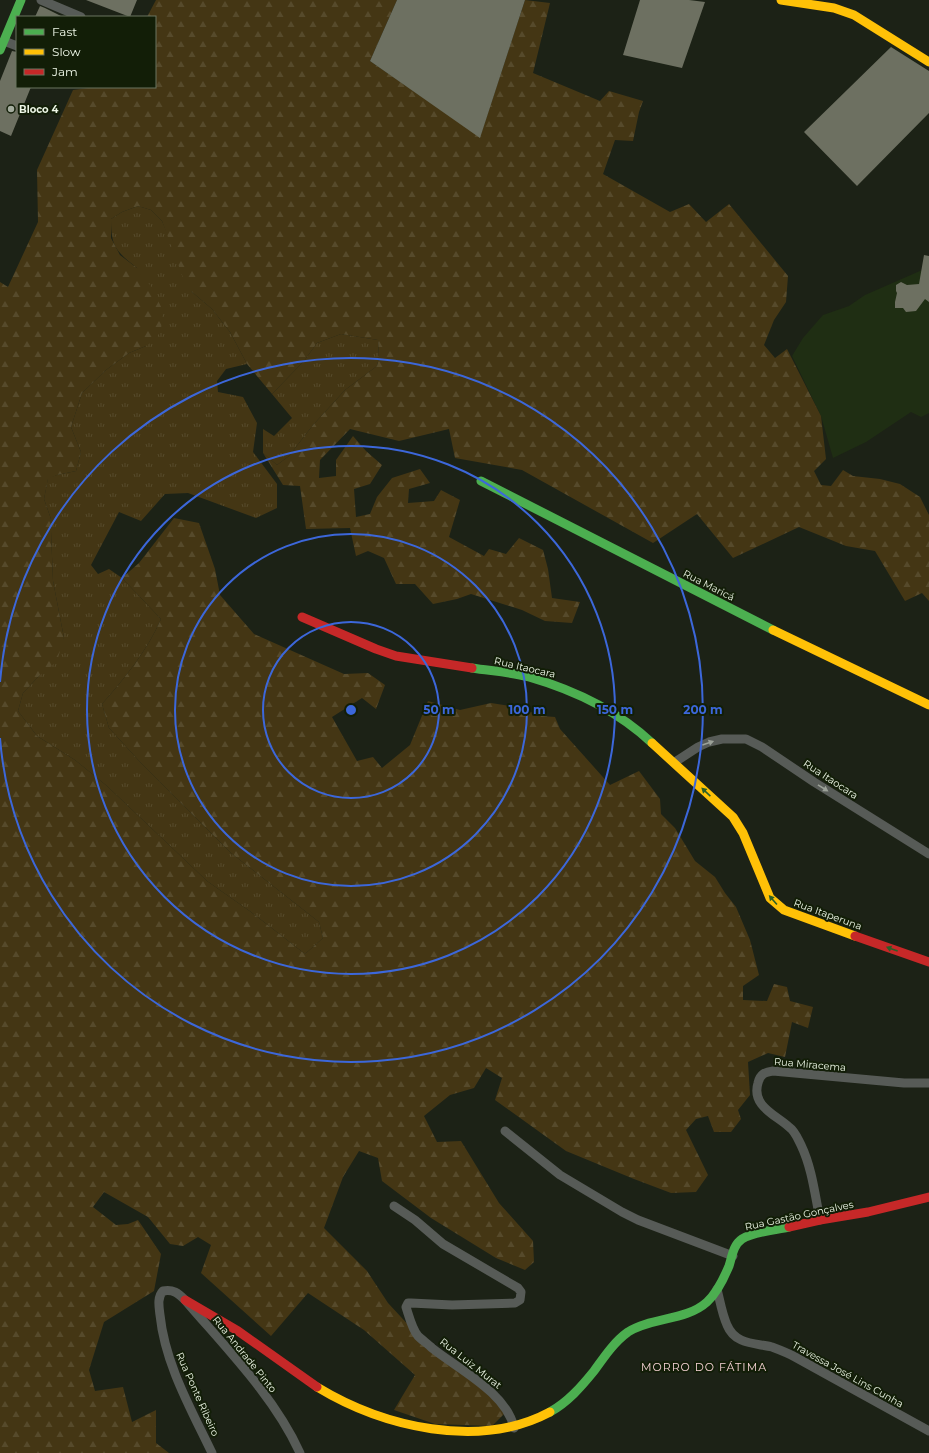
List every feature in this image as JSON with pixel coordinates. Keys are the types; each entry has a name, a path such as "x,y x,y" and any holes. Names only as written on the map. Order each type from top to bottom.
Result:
{"street":[{"path":"0,50 21,0"},
{"path":"42,0 79,16"},
{"path":"781,0 834,8 854,15 929,62"},
{"path":"4,41 16,46"},
{"name":"Rua Maricá","path":"481,481 739,613 929,705"},
{"name":"Rua Itaocara","path":"302,617 376,650 411,660 503,672 554,684 590,700 637,729 674,762 698,746 722,739 746,740 762,746 814,782 929,854"},
{"name":"Rua Itaperuna","path":"674,762 733,817 739,826 770,898 784,910 929,962"},
{"name":"Rua Miracema","path":"820,1220 808,1160 797,1136 790,1127 761,1105 757,1092 757,1084 760,1077 765,1072 773,1072 871,1081 929,1084"},
{"path":"504,1131 560,1176 622,1212 642,1222 733,1256"},
{"name":"Rua Gastão Gonçalves","path":"514,1428 549,1413 573,1396 616,1342 630,1330 705,1304 717,1289 733,1256 734,1246 740,1239 820,1220 868,1212 929,1197"},
{"name":"Rua Luiz Murat","path":"394,1206 415,1220 443,1244 518,1288 521,1292 520,1300 516,1303 452,1305 411,1303 406,1307 418,1335 500,1400 512,1418 514,1428"},
{"name":"Travessa José Lins Cunha","path":"717,1289 727,1326 738,1338 744,1342 757,1346 771,1347 781,1350 929,1431"},
{"name":"Rua Andrade Pinto","path":"160,1297 163,1291 171,1290 178,1293 185,1300 234,1356 264,1395 282,1420 300,1453"},
{"name":"Rua Ponte Ribeiro","path":"160,1297 159,1310 164,1341 179,1382 212,1453"},
{"path":"185,1300 237,1331 324,1392 392,1421 415,1427 447,1431 500,1430 514,1428"}],"shaded area":[{"path":"929,267 929,413 921,417 911,412 866,442 833,458 821,416 792,356 803,338 823,315 849,306 865,295"}],"green space":[{"path":"156,0 397,0 370,61 480,137 525,0 550,3 533,73 600,101 609,91 643,101 639,112 633,141 615,140 603,174 670,212 689,204 706,222 729,204 788,276 786,302 774,320 764,345 775,358 787,349 821,416 826,459 814,471 821,485 831,486 843,470 853,476 880,479 900,484 920,497 929,515 929,601 922,593 905,601 875,551 846,546 799,527 733,558 697,514 653,543 522,470 455,458 449,429 399,441 350,429 320,460 319,478 336,476 336,460 353,436 366,451 382,465 370,484 354,489 356,517 370,514 377,497 392,478 420,469 430,483 409,489 408,503 434,501 441,490 460,500 449,537 484,556 489,549 506,554 519,538 543,550 548,569 552,598 580,602 572,623 545,621 522,610 471,594 457,599 433,604 415,584 396,584 384,558 368,551 356,556 350,528 306,529 300,486 283,485 263,453 277,465 289,456 313,425 345,390 377,366 379,357 378,340 341,334 317,343 304,361 272,394 247,364 230,332 212,309 192,292 185,283 162,221 151,210 138,206 122,212 111,219 111,238 120,255 137,268 152,288 163,311 161,329 156,339 146,346 129,353 106,370 82,393 71,427 81,452 76,471 57,475 48,479 44,499 51,519 53,581 64,638 57,661 39,676 23,693 18,711 37,736 75,760 107,786 207,881 251,912 305,954 323,938 319,922 231,853 141,763 109,728 102,704 135,664 161,619 122,578 139,563 174,518 199,523 215,569 220,595 254,634 344,674 368,673 385,685 376,709 362,698 332,717 357,761 373,757 382,768 410,745 428,701 460,710 491,703 517,707 542,716 555,717 560,729 610,785 639,771 660,799 661,814 675,828 695,861 715,877 736,907 750,940 759,975 743,986 743,1000 767,1001 774,984 787,987 790,1001 813,1007 808,1028 792,1022 785,1057 768,1053 748,1062 750,1095 738,1110 741,1119 731,1132 714,1132 708,1116 696,1119 686,1130 708,1175 696,1192 671,1193 566,1151 495,1100 502,1078 486,1068 474,1088 450,1095 424,1116 437,1142 461,1141 499,1203 533,1241 534,1262 525,1270 496,1258 431,1218 382,1181 378,1158 359,1151 343,1177 324,1228 367,1271 388,1303 439,1358 479,1382 507,1411 492,1426 435,1424 394,1410 415,1375 364,1330 308,1293 271,1336 201,1273 211,1245 198,1237 183,1246 170,1244 148,1217 104,1192 93,1207 116,1225 128,1224 138,1220 161,1254 154,1291 104,1322 89,1370 95,1391 123,1387 132,1422 156,1410 156,1443 169,1453 0,1453 0,282 8,287 38,222 37,170 73,90 88,88 156,88 156,16 148,16"},
{"path":"138,206 151,210 162,221 192,292 212,309 230,332 247,364 226,369 217,381 218,392 243,397 257,423 253,452 277,484 277,508 256,518 188,493 165,494 141,521 119,512 91,565 98,574 109,569 122,578 161,619 135,664 102,704 109,728 141,763 231,853 319,922 323,938 305,954 251,912 207,881 107,786 75,760 37,736 18,711 23,693 39,676 64,638 53,581 51,519 44,499 48,478 76,471 81,452 71,427 82,393 106,370 129,353 146,346 137,268 116,248 111,228 111,219 122,212"},
{"path":"341,334 378,340 379,357 377,366 345,390 313,425 289,456 277,465 263,453 263,429 274,436 292,418 272,394 304,361 317,343"}],"building":[{"path":"86,0 137,0 130,16"},
{"path":"397,0 525,0 480,138 370,61"},
{"path":"640,0 689,0 705,2 682,68 623,55"},
{"path":"40,6 61,16 35,16"},
{"path":"891,47 929,71 929,113 857,186 804,132"},
{"name":"Bloco 4","path":"12,51 16,52 16,88 31,88 11,136 0,131 0,81"},
{"path":"924,255 929,256 929,302 925,299 916,311 906,312 903,308 895,308 897,293 896,285 901,282 907,285 919,284"}],"traffic: fast":[{"path":"0,50 21,0"},
{"path":"481,481 773,630"},
{"path":"472,668 522,675 546,682 579,695 610,711 652,743"},
{"path":"550,1412 563,1404 574,1394 594,1371 605,1355 628,1332 637,1327 689,1313 707,1302 720,1285 729,1266 735,1248 742,1239 758,1233 789,1227"}],"traffic: slow":[{"path":"781,0 834,8 854,15 929,62"},
{"path":"773,630 929,705"},
{"path":"652,743 733,817 743,833 770,898 784,910 855,936"},
{"path":"317,1387 343,1401 371,1413 401,1423 432,1429 462,1431 493,1430 522,1423 550,1412"}],"traffic: jam":[{"path":"302,617 396,656 472,668"},
{"path":"855,936 929,962"},
{"path":"789,1227 868,1212 929,1197"},
{"path":"185,1300 238,1331 317,1387"}],"place":[{"name":"Bloco 4","path":"11,109"}],"district":[{"name":"MORRO DO FÁTIMA","path":"704,1367"}]}
